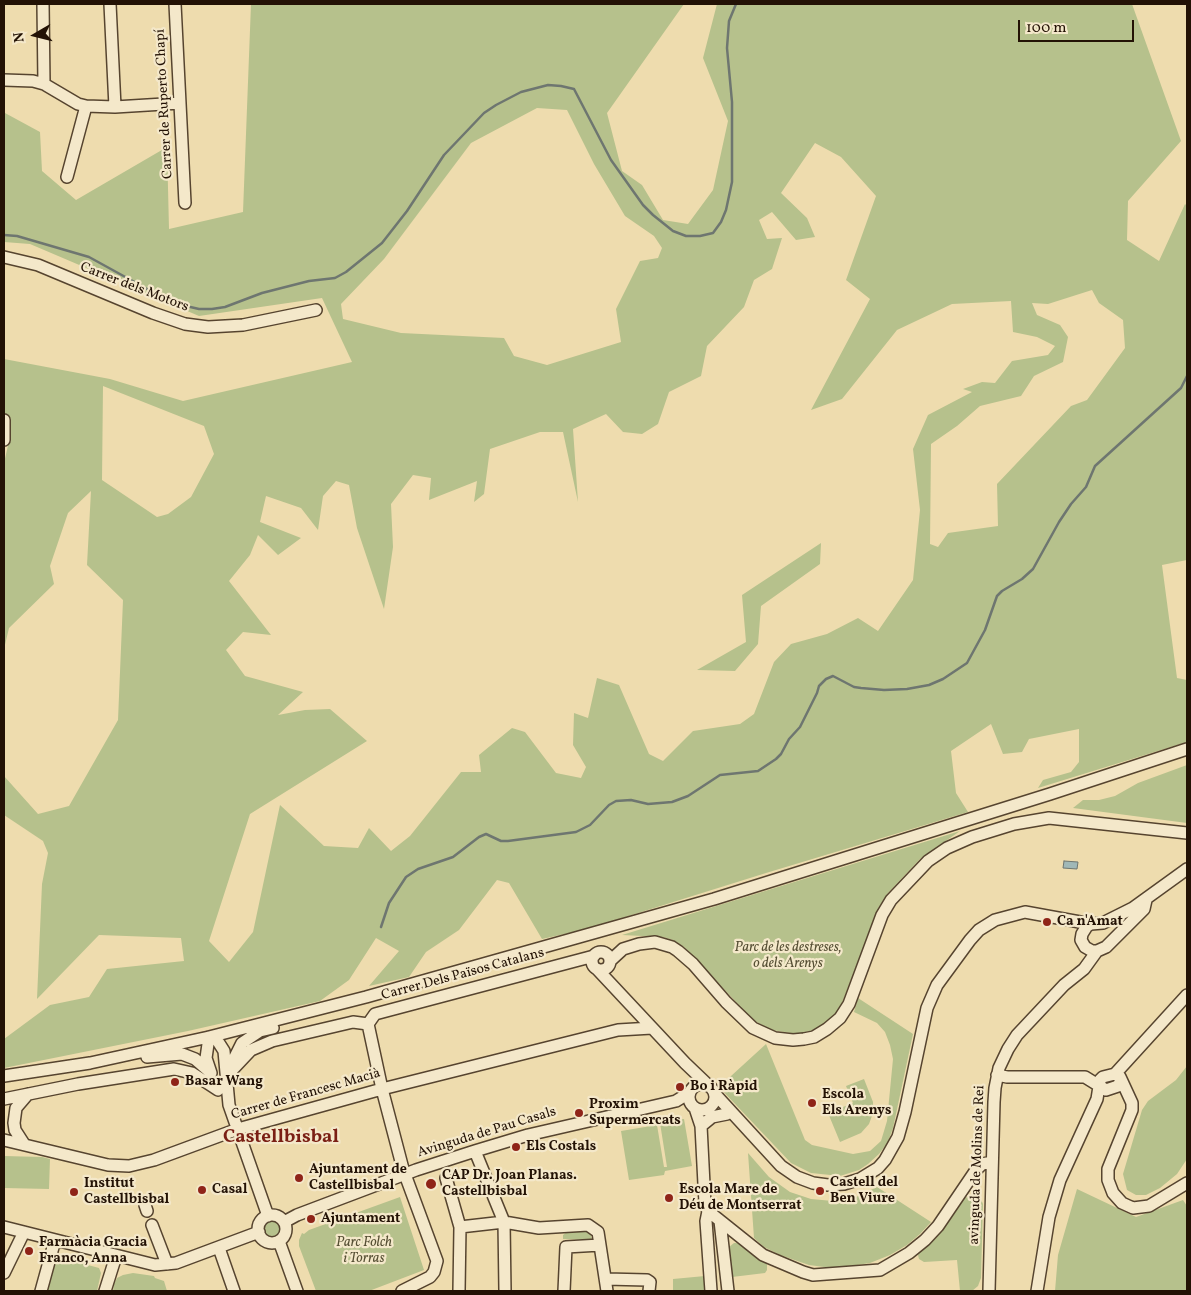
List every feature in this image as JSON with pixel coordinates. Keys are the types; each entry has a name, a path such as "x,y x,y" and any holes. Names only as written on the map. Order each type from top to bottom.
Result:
{"street":[{"path":"42,4 44,84"},
{"path":"110,4 115,106"},
{"name":"Carrer de Ruperto Chapí","path":"175,4 185,203"},
{"path":"4,80 32,81 44,84 78,104 86,106 180,102"},
{"path":"67,177 86,106"},
{"name":"Carrer dels Motors","path":"4,257 38,265 153,314 190,325 208,327 243,325 316,310"},
{"path":"4,420 4,440"},
{"path":"90,1063 366,997 714,899 1187,749"},
{"path":"594,964 604,970 624,949 639,944 655,942 672,947 693,964 726,1002 753,1028 775,1038 793,1040 814,1037 827,1030 840,1018 853,994 882,915 891,900 928,861 947,848 972,837 1019,823 1050,818 1187,833"},
{"path":"1082,941 1083,930 1108,920 1146,900 1187,869"},
{"path":"1108,942 1144,909 1146,900"},
{"path":"692,1098 697,1084 702,1083 710,1098 742,1124 781,1166 804,1180 836,1185 853,1182 870,1173 885,1160 898,1137 927,1008 937,985 959,953 979,930 1003,917 1025,912 1048,915 1056,918 1101,924 1107,930 1109,938 1106,947 1097,951 1088,949 1070,928 1056,918"},
{"name":"avinguda de Molins de Rei","path":"1072,977 1083,957 1082,941"},
{"name":"avinguda de Molins de Rei","path":"988,1290 997,1075 1008,1049 1017,1035 1072,977 1084,969 1097,951"},
{"path":"594,964 598,953 603,952 608,956 615,988"},
{"name":"Carrer Dels Països Catalans","path":"368,1024 375,1014 569,962 594,964"},
{"path":"594,964 685,1063 710,1098 727,1114 742,1124"},
{"path":"1117,1080 1187,995"},
{"path":"618,1030 628,1024 632,1015 631,1005"},
{"path":"229,1105 234,1059 242,1043 260,1031 310,1017 322,1008"},
{"path":"232,1070 251,1050 262,1045 353,1022 368,1024 382,1089 405,1174 437,1261 434,1272 416,1288 402,1291"},
{"name":"Carrer de Francesc Macià","path":"4,1140 108,1166 129,1166 154,1160 238,1129 382,1089 618,1030 652,1028"},
{"path":"209,1036 206,1058 210,1072 218,1090 229,1105"},
{"path":"209,1036 218,1040 224,1051 229,1105 268,1216"},
{"path":"4,1076 90,1063 182,1054 195,1059 210,1072"},
{"path":"685,1063 692,1098 701,1126 705,1204 715,1217 763,1255 813,1275 880,1270 909,1253 938,1226 976,1170 982,1164 992,1162"},
{"path":"4,1099 96,1081 174,1069 192,1074 218,1090"},
{"path":"997,1075 1007,1077 1085,1077 1099,1085"},
{"path":"1037,1291 1049,1216 1060,1180 1097,1099 1100,1080 1103,1077 1117,1080 1132,1103 1132,1110 1108,1168 1108,1180 1113,1194 1122,1203 1133,1208 1149,1206 1187,1183"},
{"path":"24,1144 15,1130 14,1123 16,1108 28,1094"},
{"path":"692,1098 700,1109 710,1098"},
{"name":"Avinguda de Pau Casals","path":"284,1222 297,1215 405,1174 475,1151 528,1135 692,1098"},
{"path":"701,1126 710,1098"},
{"path":"701,1126 712,1117 727,1114"},
{"path":"475,1151 504,1222 505,1291"},
{"path":"446,1178 460,1227 459,1291"},
{"path":"277,1216 284,1222 286,1231 279,1241 275,1243 267,1242 263,1239 259,1232 259,1224 265,1217 277,1216"},
{"path":"712,1291 707,1227 715,1217"},
{"path":"715,1217 728,1291"},
{"path":"460,1227 504,1222 539,1228 588,1225 598,1232 608,1291"},
{"path":"152,1225 167,1264"},
{"path":"4,1227 155,1265 167,1264 218,1248 259,1232"},
{"path":"4,1273 24,1232"},
{"path":"41,1291 55,1240"},
{"path":"279,1241 297,1291"},
{"path":"564,1291 566,1247 600,1244"},
{"path":"218,1248 234,1291"},
{"path":"106,1291 116,1256"},
{"path":"606,1279 647,1280 650,1282 649,1291"}],"green space":[{"path":"251,4 684,4 607,113 622,171 642,185 663,220 688,224 713,190 728,121 703,58 717,4 1132,4 1181,141 1128,201 1127,240 1159,261 1185,204 1187,206 1187,560 1162,565 1177,678 1187,680 1187,742 1038,788 1043,780 1071,772 1079,762 1079,729 1029,739 1022,752 1003,754 991,724 951,751 956,793 968,812 587,929 542,939 509,883 497,880 459,930 426,952 409,977 369,986 399,951 376,938 349,980 320,1001 188,1031 4,1068 4,1039 50,1005 89,997 107,969 184,961 181,938 99,935 37,999 42,884 48,853 43,841 4,815 4,776 38,814 69,806 118,720 123,600 87,565 91,491 68,513 50,566 54,584 9,628 4,649 4,463 9,441 4,440 4,359 110,379 183,401 352,362 322,298 199,316 30,244 4,242 4,114 40,132 42,171 76,200 167,147 169,229 243,212","holes":["537,108 567,110 594,164 625,216 654,236 662,248 658,258 640,261 616,309 621,342 547,365 514,356 504,338 401,333 343,319 341,304 384,259 471,143","815,143 841,157 876,196 846,280 870,299 811,410 842,399 897,330 952,304 1011,301 1013,332 1037,337 1055,346 1048,355 1012,361 995,383 982,382 963,389 972,392 928,415 913,449 920,510 913,580 878,631 858,618 827,634 791,644 774,662 754,714 740,724 693,731 663,761 649,754 619,685 597,678 588,718 574,713 573,745 586,767 581,778 556,773 525,732 512,728 479,755 481,772 461,772 410,836 391,851 369,828 358,848 324,846 280,805 253,932 229,962 209,941 250,814 367,741 330,709 305,710 278,715 303,692 245,676 226,650 243,632 271,635 229,581 250,555 258,535 278,555 301,538 260,522 266,496 301,508 318,530 323,496 336,481 349,485 357,528 384,609 393,547 391,504 413,475 431,478 429,500 477,481 474,502 484,494 490,449 540,432 563,432 578,502 573,429 606,414 623,432 642,434 658,424 669,392 701,376 707,346 744,307 754,280 772,269 782,238 767,239 759,220 772,212 796,240 815,237 807,218 781,193","1092,290 1099,303 1123,320 1125,348 1087,400 1071,406 997,484 998,526 948,533 938,547 930,544 931,444 957,426 980,406 1021,396 1034,376 1063,362 1068,337 1060,325 1037,315 1032,303 1048,304","103,386 204,426 214,454 191,497 168,514 157,517 102,480"]},
{"path":"821,543 820,564 761,606 758,644 735,671 697,670 746,642 742,595"},
{"path":"1187,765 1187,823 1073,808 1083,800 1099,800 1115,796 1138,783"},
{"name":"Parc de les destreses, o dels Arenys","path":"960,831 920,859 888,893 879,907 842,1003 836,1013 826,1023 814,1030 798,1034 771,1030 753,1020 684,947 673,940 663,937 622,935"},
{"path":"858,998 913,1034 893,1128 888,1142 879,1154 859,1170 840,1176 811,1173 791,1163 719,1087 766,1044 805,1140 812,1145 853,1154 870,1151 881,1141 887,1121 893,1059 885,1032 877,1023 854,1012"},
{"path":"1187,1066 1187,1159 1177,1174 1160,1188 1146,1195 1136,1195 1127,1190 1123,1174 1142,1110 1148,1101 1176,1080"},
{"path":"864,1079 873,1102 873,1113 869,1124 861,1133 840,1142 828,1113 853,1103 846,1086"},
{"path":"684,1119 692,1166 665,1171 664,1175 629,1180 621,1131 657,1125 664,1167 667,1167 660,1123"},
{"path":"748,1153 769,1177 790,1192 811,1199 833,1201 854,1198 877,1187 931,1222 907,1245 890,1255 870,1263 844,1267 824,1267 809,1265 780,1255 764,1247 754,1238"},
{"name":"Institut Castellbisbal","path":"4,1156 50,1159 49,1189 4,1188"},
{"path":"1077,1189 1136,1217 1183,1200 1187,1206 1187,1291 1055,1291 1058,1255"},
{"path":"973,1194 980,1197 983,1204 981,1278 978,1286 972,1291 960,1291 957,1260 924,1262 919,1259 918,1255 945,1227 965,1198"},
{"name":"Parc Folch i Torras","path":"400,1197 424,1270 369,1291 316,1291 299,1246 302,1233 304,1234 309,1230"},
{"path":"272,1220 278,1223 281,1229 278,1235 272,1238 266,1235 263,1229 266,1223"},
{"path":"585,1230 590,1232 592,1240 563,1239 563,1235 567,1232"},
{"path":"737,1243 767,1264 765,1273 732,1277 728,1253 729,1247"},
{"path":"62,1258 99,1268 101,1273 97,1291 47,1291 56,1261"},
{"path":"133,1273 154,1276 164,1281 167,1291 113,1291 117,1278"},
{"path":"705,1276 706,1291 673,1291 673,1279"}],"water":[{"path":"1064,861 1078,862 1077,869 1063,868"}],"waterway":[{"path":"4,235 17,236 89,257 149,290 186,306 199,309 225,307 262,293 309,281 335,278 346,272 382,243 407,211 444,155 484,113 521,92 548,85 574,89 611,160 643,205 653,215 673,231 686,236 700,236 713,233 721,222 726,210 732,182 732,102 727,48 729,21 736,4"},
{"path":"381,927 389,903 406,877 418,869 453,857 479,837 486,834 501,841 508,841 576,832 590,825 609,805 616,801 631,800 648,804 672,802 688,796 720,775 758,771 781,754 789,739 800,727 819,686 826,679 833,676 854,687 861,688 907,689 929,685 943,679 967,663 985,630 997,596 1033,569 1059,522 1086,487 1095,466 1181,388 1187,376"}],"place":[{"name":"Ca n'Amat","path":"1047,922"},
{"name":"Basar Wang","path":"175,1082"},
{"name":"Bo i Ràpid","path":"680,1087"},
{"name":"Escola Els Arenys","path":"812,1103"},
{"name":"Proxim Supermercats","path":"579,1113"},
{"name":"Els Costals","path":"516,1147"},
{"name":"Ajuntament de Castellbisbal","path":"299,1178"},
{"name":"CAP Dr. Joan Planas. Castellbisbal","path":"431,1184"},
{"name":"Casal","path":"202,1190"},
{"name":"Castell del Ben Viure","path":"820,1191"},
{"name":"Institut Castellbisbal","path":"74,1192"},
{"name":"Escola Mare de Déu de Montserrat","path":"669,1198"},
{"name":"Ajuntament","path":"311,1219"},
{"name":"Farmàcia Gracia Franco, Anna","path":"29,1251"}],"district":[{"name":"Castellbisbal","path":"281,1139"}]}
